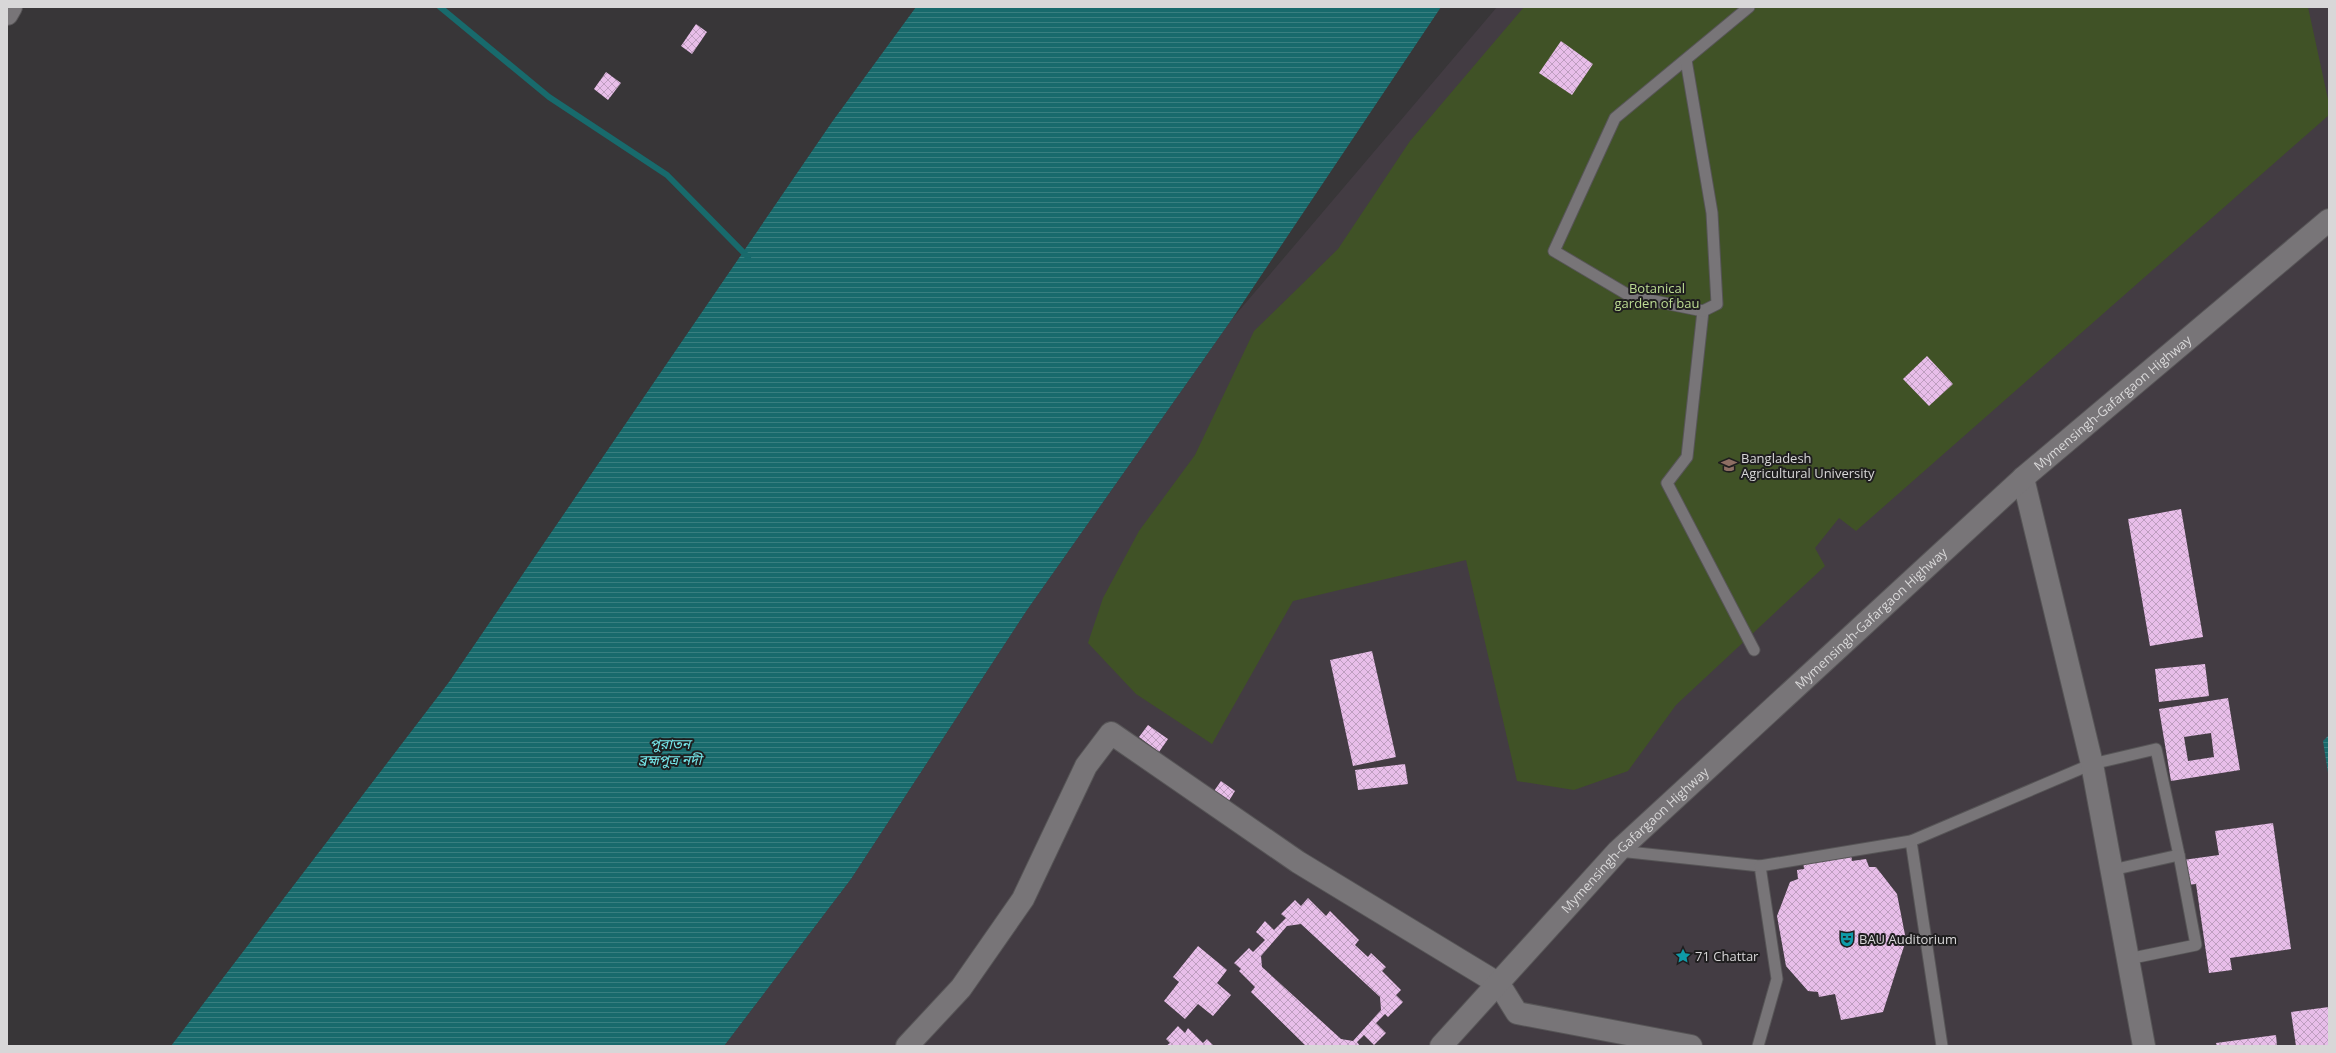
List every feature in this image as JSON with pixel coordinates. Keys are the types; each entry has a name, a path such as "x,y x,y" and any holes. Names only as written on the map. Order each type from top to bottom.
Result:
{"street":[{"path":"7,14 11,7"},
{"name":"Mymensingh-Gafargaon Highway","path":"1441,1046 1499,984 1618,851 2023,478 2329,220"},
{"path":"2023,478 2092,764 2144,1046"},
{"path":"907,1046 961,988 1023,899 1086,766 1110,734 1298,862 1499,984 1517,1013 1691,1046"}],"lane":[{"path":"1686,60 1712,213 1716,304 1703,311 1630,296 1554,251 1615,118 1749,7"},
{"path":"1703,311 1688,457 1667,483 1754,650"},
{"path":"1618,851 1760,866 1911,841 2092,764 2156,749 2179,855 2196,945 2128,959"},
{"path":"1911,841 1942,1046"},
{"path":"2112,870 2179,855"},
{"path":"1758,1046 1777,979 1760,866"}],"shaded area":[{"name":"Bangladesh Agricultural University","path":"1497,7 2329,7 2329,1046 724,1046 851,879 1027,610 1232,319"}],"green space":[{"name":"Botanical garden of bau","path":"1524,7 2308,7 2329,104 2329,115 1856,531 1839,518 1815,548 1825,566 1676,705 1628,771 1574,790 1517,781 1466,560 1293,601 1212,744 1136,694 1088,643 1103,598 1139,531 1195,455 1254,331 1338,249 1410,141"}],"water":[{"name":"পুরাতন ব্রহ্মপুত্র নদী","path":"916,7 1441,7 1232,319 1027,610 851,879 724,1046 171,1046 449,682 832,122"},
{"path":"2329,735 2329,779 2323,741"}],"building":[{"path":"696,24 707,32 692,54 681,46"},
{"path":"1561,41 1593,64 1572,95 1539,73"},
{"path":"606,72 621,83 608,100 594,89"},
{"path":"1927,356 1953,384 1929,406 1903,379"},
{"path":"2181,509 2203,637 2150,646 2128,519"},
{"path":"1372,651 1396,757 1353,766 1330,660"},
{"path":"2205,664 2209,696 2159,702 2155,669"},
{"path":"2228,698 2240,770 2171,781 2159,709","holes":["2211,733 2214,757 2188,761 2184,737"]},
{"path":"1148,725 1168,739 1159,752 1139,737"},
{"path":"1405,764 1408,784 1358,790 1355,770"},
{"path":"1221,781 1235,791 1227,804 1212,794"},
{"path":"2273,823 2291,949 2230,958 2232,970 2209,973 2196,884 2187,885 2183,860 2219,855 2215,831"},
{"path":"1851,854 1852,861 1866,859 1869,867 1876,867 1897,894 1906,940 1883,1012 1841,1020 1835,994 1819,997 1818,992 1808,991 1786,966 1777,916 1790,882 1798,879 1797,870 1804,869 1803,860"},
{"path":"1308,898 1326,916 1330,911 1359,940 1355,945 1368,957 1371,953 1386,967 1382,971 1401,990 1396,995 1403,1002 1388,1017 1385,1014 1376,1023 1386,1033 1374,1045 1364,1035 1357,1042 1360,1046 1306,1046 1251,992 1255,987 1239,971 1241,969 1234,963 1249,948 1253,952 1265,940 1256,932 1265,921 1274,930 1286,918 1281,914 1295,900 1301,906","holes":["1301,924 1380,997 1381,1010 1353,1041 1341,1039 1262,967 1261,956 1287,926"]},
{"path":"1198,946 1227,970 1217,983 1231,995 1213,1016 1198,1004 1185,1019 1164,1001 1179,982 1173,977"},
{"path":"2329,1007 2329,1046 2296,1046 2291,1012"},
{"path":"1178,1026 1185,1033 1188,1028 1203,1043 1207,1039 1214,1046 1166,1046 1170,1043 1166,1039"},
{"path":"2276,1035 2277,1046 2217,1046 2216,1043"}],"waterway":[{"path":"440,7 549,97 667,175 748,257"}],"place":[{"name":"Bangladesh Agricultural University","path":"1729,465"},
{"name":"BAU Auditorium","path":"1847,939"},
{"name":"71 Chattar","path":"1683,956"}]}
